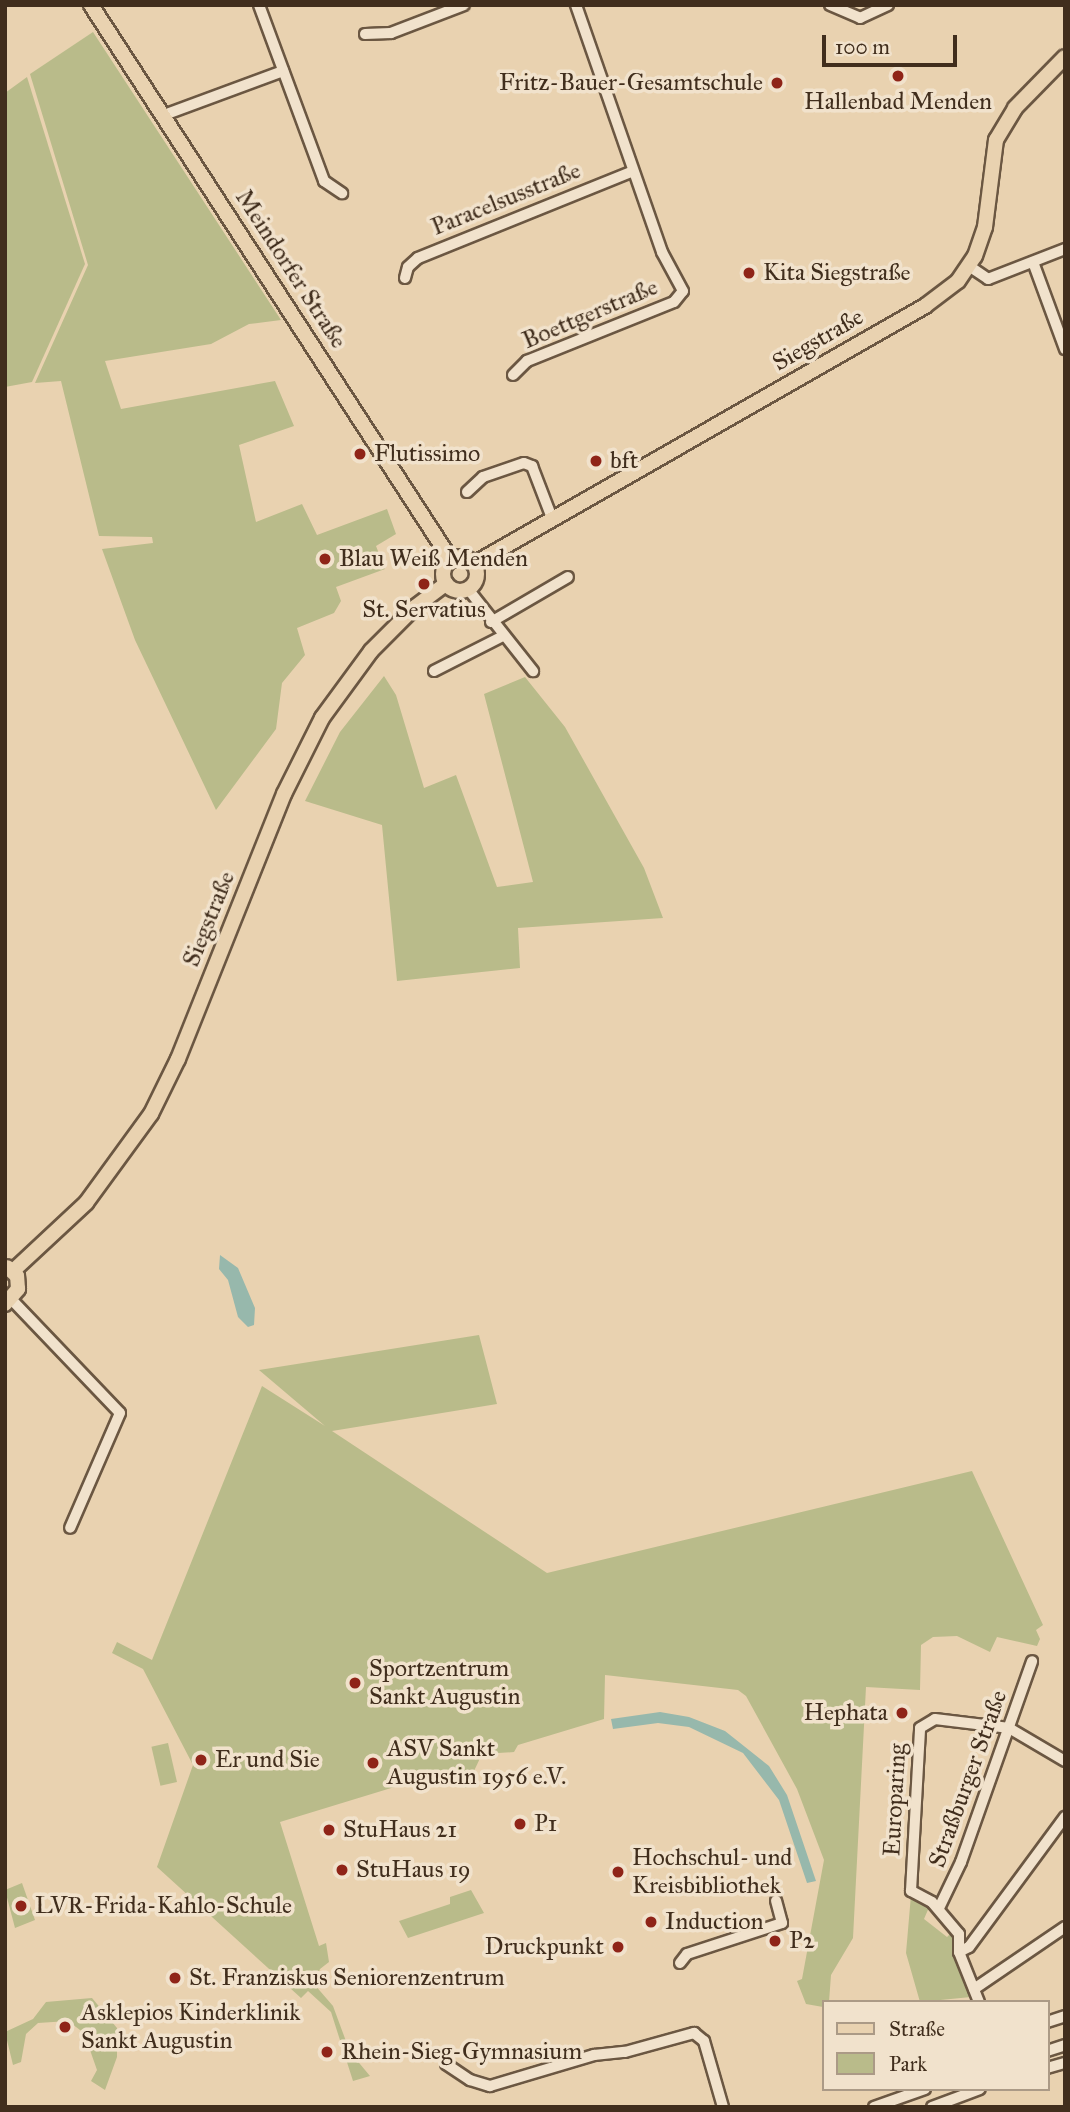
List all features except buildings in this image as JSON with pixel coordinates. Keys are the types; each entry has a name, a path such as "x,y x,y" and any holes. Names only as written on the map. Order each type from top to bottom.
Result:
{"main road":[{"name":"Meindorfer Straße","path":"91,5 451,560"},
{"name":"Siegstraße","path":"474,564 925,306 968,266 985,227 996,140 1014,108 1065,57"},
{"path":"465,558 474,564 477,578 468,589 458,591 446,584 444,569 451,560 465,558"},
{"name":"Siegstraße","path":"9,1302 18,1289 9,1268 86,1203 151,1114 178,1059 284,794 322,718 371,652 415,607 446,584"}],"street":[{"path":"259,5 324,181 342,193"},
{"path":"365,34 391,33 464,5"},
{"path":"576,5 633,171"},
{"path":"830,5 860,18 888,5"},
{"path":"164,116 283,71"},
{"name":"Paracelsusstraße","path":"405,278 408,267 418,258 633,171"},
{"name":"Boettgerstraße","path":"513,375 527,361 674,302 683,291 662,252 633,171"},
{"path":"968,266 988,279 1065,249"},
{"path":"1033,262 1065,349"},
{"path":"467,492 483,477 524,463 531,466 552,517"},
{"path":"491,622 568,577"},
{"path":"468,589 491,622 533,671"},
{"path":"434,671 503,636"},
{"path":"9,1302 120,1413 70,1528"},
{"name":"Straßburger Straße","path":"939,1909 951,1887 1032,1661"},
{"name":"Europaring","path":"978,2000 959,1952 959,1934 943,1919 939,1909 911,1891 920,1728 935,1719 1009,1728 1065,1760"},
{"path":"959,1952 969,1947 1065,1817"},
{"path":"680,1963 687,1954 782,1923 776,1901"},
{"path":"974,1989 1065,1927"},
{"path":"446,2064 490,2086 594,2055 625,2052 694,2032 704,2041 723,2107"},
{"path":"879,2106 920,2091"},
{"path":"932,2107 975,2091"}],"green space":[{"path":"93,32 281,320 249,324 211,344 105,361 121,409 275,381 294,426 239,445 256,522 302,504 317,535 387,509 396,534 376,546 385,569 336,587 341,601 334,613 297,628 305,655 282,683 276,729 216,810 135,640 102,549 153,543 152,537 99,536 61,381 35,383 88,265 30,74"},
{"path":"27,77 85,264 32,382 5,387 5,93"},
{"path":"384,676 396,695 424,788 456,775 497,887 533,882 484,694 525,677 565,727 644,868 663,918 518,928 520,968 397,981 382,825 305,801 340,732"},
{"path":"479,1335 497,1404 332,1431 547,1573 972,1471 1043,1625 1036,1630 1040,1639 1037,1646 997,1637 990,1652 957,1636 933,1637 921,1645 920,1690 866,1687 853,1938 831,1975 829,2000 822,2000 822,2007 806,2004 797,1981 802,1979 824,1860 797,1789 746,1696 738,1690 605,1675 604,1719 518,1745 514,1752 482,1754 466,1788 437,1774 280,1822 319,1946 326,1943 329,1962 320,1969 314,1984 333,2006 350,2052 370,2076 353,2081 331,2012 308,1991 301,1998 157,1867 193,1765 143,1669 112,1653 117,1642 152,1660 262,1386 325,1426 259,1370"},
{"path":"168,1743 177,1782 160,1786 151,1747"},
{"path":"22,1883 35,1920 15,1928 5,1890"},
{"path":"471,1890 484,1913 408,1938 399,1921 450,1904 450,1897"},
{"path":"911,1895 930,1905 924,1919 947,1937 952,1932 971,1997 919,2000 906,1953"},
{"path":"92,1998 117,2028 117,2057 105,2090 91,2081 97,2070 84,2033 68,2021 38,2023 26,2034 21,2062 13,2065 5,2032 33,2019 46,2002"}],"water":[{"path":"220,1255 238,1268 255,1308 254,1325 248,1327 238,1317 228,1280 219,1269"},
{"path":"660,1712 689,1717 725,1731 769,1766 787,1795 816,1881 807,1883 779,1800 743,1753 689,1727 658,1723 613,1729 611,1719"}],"place":[{"name":"Hallenbad Menden","path":"898,76"},
{"name":"Fritz-Bauer-Gesamtschule","path":"777,83"},
{"name":"Kita Siegstraße","path":"749,273"},
{"name":"Flutissimo","path":"360,454"},
{"name":"bft","path":"596,461"},
{"name":"Blau Weiß Menden","path":"325,559"},
{"name":"St. Servatius","path":"424,584"},
{"name":"Sportzentrum Sankt Augustin","path":"355,1683"},
{"name":"Hephata","path":"902,1713"},
{"name":"Er und Sie","path":"201,1760"},
{"name":"ASV Sankt Augustin 1956 e.V.","path":"373,1763"},
{"name":"P1","path":"520,1824"},
{"name":"StuHaus 21","path":"329,1830"},
{"name":"StuHaus 19","path":"342,1870"},
{"name":"Hochschul- und Kreisbibliothek","path":"618,1872"},
{"name":"LVR-Frida-Kahlo-Schule","path":"21,1906"},
{"name":"Induction","path":"651,1922"},
{"name":"P2","path":"775,1941"},
{"name":"Druckpunkt","path":"618,1947"},
{"name":"St. Franziskus Seniorenzentrum","path":"175,1978"},
{"name":"Asklepios Kinderklinik Sankt Augustin","path":"65,2027"},
{"name":"Rhein-Sieg-Gymnasium","path":"327,2052"}]}
